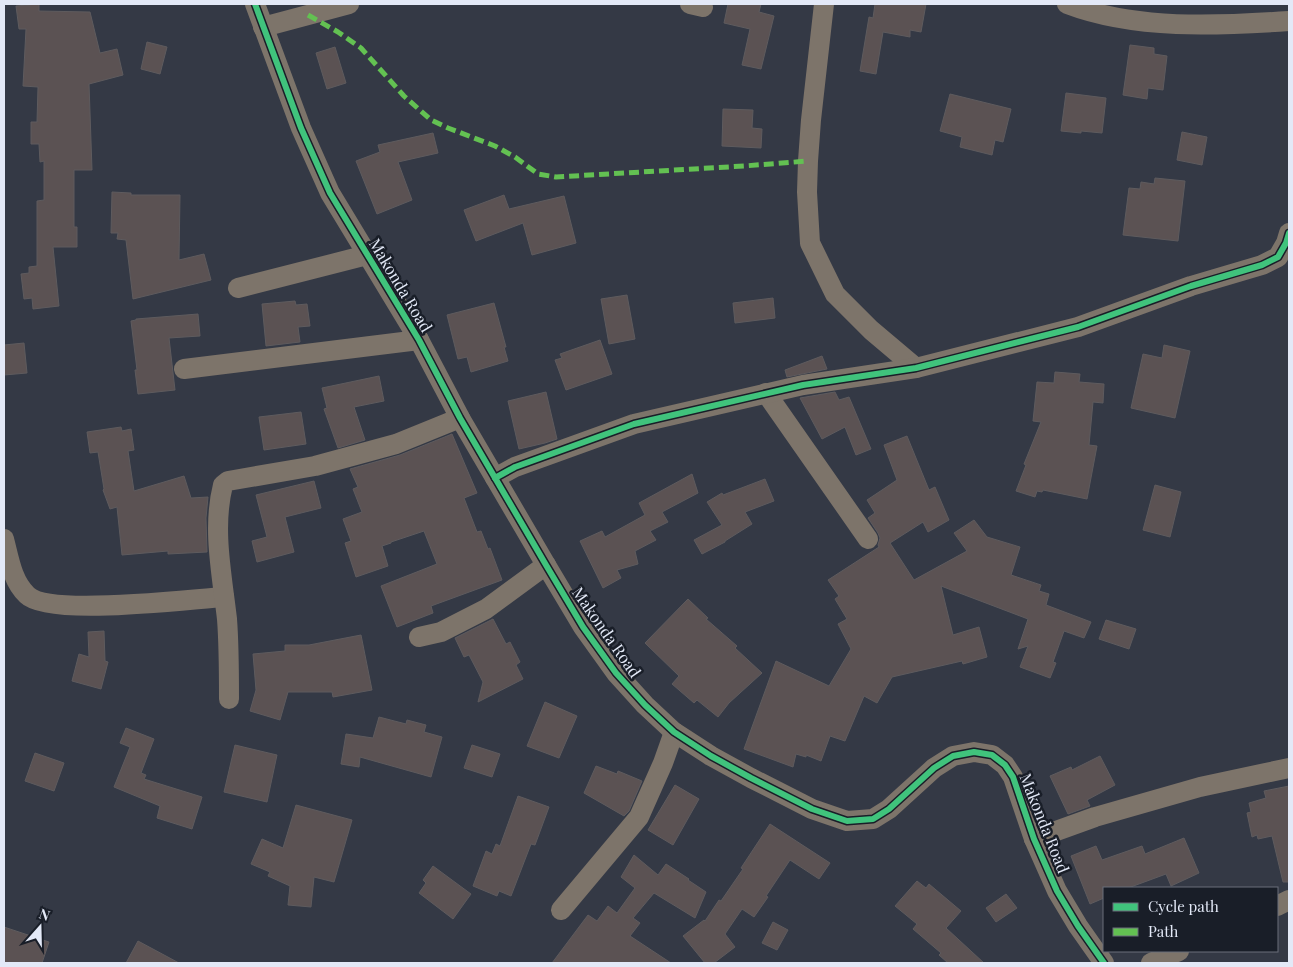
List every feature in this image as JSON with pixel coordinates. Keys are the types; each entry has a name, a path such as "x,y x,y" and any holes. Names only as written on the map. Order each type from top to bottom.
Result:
{"street":[{"name":"Makonda Road","path":"255,4 301,128 330,193 419,340 460,418 546,565 583,627 616,673 645,705 674,732 711,756 812,809 847,821 873,819 889,809 934,768 953,756 974,752 992,755 1005,765 1013,778 1034,839 1057,890 1078,926 1104,963"},
{"path":"262,27 349,4"},
{"path":"824,4 808,161 807,192 810,243 835,294 871,330 916,368"},
{"path":"1067,4 1084,10 1132,20 1199,25 1289,22"},
{"path":"495,478 515,467 634,424 803,385 916,368 1078,327 1191,286 1262,266 1278,257 1289,233"},
{"path":"238,288 367,255"},
{"path":"184,369 419,340"},
{"path":"766,393 868,539"},
{"path":"229,699 227,624 218,539 222,485 228,481 324,464 396,444 460,418"},
{"path":"4,539 13,573 20,587 28,597 40,602 67,606 112,606 224,597"},
{"path":"419,637 441,632 486,609 546,565"},
{"path":"561,910 638,817 663,763 674,732"},
{"path":"1034,839 1095,817 1200,787 1289,768"},
{"path":"1151,963 1177,952"}],"building":[{"path":"39,4 39,11 90,12 100,53 117,49 123,75 89,84 92,170 74,170 74,227 77,227 77,247 53,247 59,306 33,309 32,298 24,299 21,274 29,273 29,267 37,266 37,201 44,200 44,161 40,162 39,144 31,144 31,122 37,122 38,87 23,86 26,29 19,29 16,6"},
{"path":"728,4 761,4 759,12 774,16 761,69 742,65 750,29 724,23"},
{"path":"875,4 926,4 921,32 910,30 910,37 883,32 876,74 860,71 869,17 873,18"},
{"path":"147,42 167,47 160,74 141,69"},
{"path":"1130,45 1154,48 1154,54 1167,56 1163,90 1148,88 1147,99 1123,95"},
{"path":"335,47 346,83 327,89 316,53"},
{"path":"1066,93 1106,98 1102,133 1061,131"},
{"path":"950,94 1011,109 1003,142 995,140 992,155 960,147 962,137 940,131"},
{"path":"723,109 753,110 752,128 762,129 761,148 722,146"},
{"path":"1182,132 1207,137 1202,165 1177,160"},
{"path":"433,133 438,153 398,162 412,200 377,214 356,161 380,152 378,145"},
{"path":"1155,178 1185,181 1178,241 1123,235 1129,188 1140,189 1141,182 1154,184"},
{"path":"112,192 131,193 131,195 180,195 179,260 204,254 211,280 133,299 126,240 117,239 118,233 111,233"},
{"path":"504,195 509,209 564,196 576,243 532,255 523,223 476,241 464,210"},
{"path":"627,295 635,339 609,344 601,299"},
{"path":"773,298 775,318 735,323 733,303"},
{"path":"295,301 296,305 307,304 310,326 298,327 300,342 266,346 262,304"},
{"path":"494,303 508,361 471,372 467,357 458,359 447,315"},
{"path":"198,314 200,336 169,338 175,390 138,394 131,321"},
{"path":"600,340 612,374 566,390 555,360 562,358 560,354"},
{"path":"24,343 27,373 4,375 4,345"},
{"path":"1164,345 1190,351 1175,418 1131,408 1143,354 1162,358"},
{"path":"822,356 827,369 787,377 785,370"},
{"path":"1055,372 1080,374 1079,382 1104,384 1103,403 1093,402 1089,445 1097,446 1087,499 1043,490 1042,492 1037,491 1035,497 1016,491 1026,465 1024,464 1041,422 1033,421 1037,382 1054,383"},
{"path":"379,376 384,401 354,407 365,440 338,448 324,409 327,408 322,388"},
{"path":"546,392 557,439 519,449 508,401"},
{"path":"835,392 839,400 849,397 871,449 856,455 845,427 822,439 800,398"},
{"path":"301,412 306,444 264,450 259,417"},
{"path":"121,427 122,431 131,429 134,450 128,451 134,491 184,476 191,498 208,497 206,518 207,552 168,554 168,551 122,555 117,507 110,509 103,490 98,452 90,453 87,432"},
{"path":"452,434 477,493 464,498 477,532 481,531 488,549 490,548 502,580 431,606 433,613 397,627 381,586 437,564 424,531 382,546 388,566 356,577 345,543 351,541 343,519 362,512 353,489 358,487 350,469 400,455"},
{"path":"907,436 929,490 935,487 949,520 928,532 923,522 890,543 914,580 967,551 954,533 974,520 987,537 1020,547 1011,575 1041,585 1039,591 1049,594 1046,605 1091,622 1084,638 1064,631 1053,662 1056,663 1050,678 1020,667 1028,646 1018,649 1028,619 941,586 953,635 979,627 987,657 963,664 962,661 892,677 877,703 864,696 845,741 830,736 821,761 806,755 806,757 796,754 793,767 744,749 776,661 829,686 851,649 838,624 847,619 835,599 839,596 828,580 879,547 880,538 868,518 875,513 867,500 897,480 884,445"},
{"path":"692,474 698,493 662,512 668,522 650,531 656,540 635,551 638,564 617,570 621,578 603,588 580,541 602,531 605,537 645,515 639,503"},
{"path":"765,479 774,501 745,512 752,524 725,542 702,554 694,540 722,525 707,502 722,493 723,495"},
{"path":"314,481 321,508 285,517 294,552 257,562 252,541 267,537 256,495"},
{"path":"1155,485 1181,492 1170,537 1143,530"},
{"path":"688,599 762,673 729,703 718,717 697,700 694,703 672,684 679,676 645,643"},
{"path":"493,619 506,644 510,642 520,662 516,665 523,679 478,702 483,682 469,655 464,657 455,638"},
{"path":"1106,620 1136,629 1129,649 1099,639"},
{"path":"104,631 105,661 108,662 101,689 72,681 79,654 89,657 88,632"},
{"path":"361,635 372,690 333,697 332,692 288,692 280,720 250,711 256,690 253,654 285,651 285,645 309,645"},
{"path":"545,702 577,716 559,758 527,746"},
{"path":"379,717 406,724 407,720 426,725 424,732 442,737 431,777 360,757 359,767 341,764 346,734 373,738"},
{"path":"126,728 154,739 141,773 146,775 144,779 202,797 192,829 157,818 160,806 114,787 130,747 120,743"},
{"path":"235,745 277,755 267,802 224,792"},
{"path":"472,745 500,754 492,777 464,768"},
{"path":"35,753 64,763 54,791 25,781"},
{"path":"1100,756 1115,785 1087,800 1090,806 1068,814 1050,776 1071,767 1072,770"},
{"path":"596,766 617,774 618,771 642,781 629,811 624,816 584,793"},
{"path":"675,785 699,799 673,845 648,830"},
{"path":"1289,786 1289,882 1283,882 1272,836 1258,839 1257,835 1252,837 1247,813 1251,812 1249,803 1266,798 1264,791"},
{"path":"518,796 549,807 535,845 531,844 511,896 499,891 497,896 473,886 486,851 492,854 496,844 500,846"},
{"path":"296,805 352,820 334,882 314,877 311,907 288,905 290,886 268,876 270,872 251,864 262,839 283,848"},
{"path":"770,824 830,863 819,879 790,860 754,917 742,909 725,934 735,947 714,963 705,963 683,936 705,921 719,900 721,901"},
{"path":"1184,838 1199,873 1171,886 1166,874 1131,887 1103,887 1103,898 1090,904 1071,856 1096,846 1102,860 1142,846 1145,854"},
{"path":"634,855 658,875 666,864 706,892 695,918 654,893 633,918 640,923 630,936 671,963 552,963 588,915 597,921 608,906 617,913 635,888 621,877"},
{"path":"433,866 471,894 453,919 419,893 426,883 423,880"},
{"path":"917,881 926,888 929,884 961,911 946,928 984,963 948,963 939,955 941,953 913,929 917,924 895,906"},
{"path":"1006,894 1017,908 996,922 986,908"},
{"path":"773,922 788,930 777,950 762,943"},
{"path":"4,927 49,942 42,963 4,963"},
{"path":"138,941 179,963 126,963"}],"marked path":[{"path":"308,15 361,48 404,96 431,120 495,146 515,157 538,174 556,177 808,161"}],"cycle path":[{"path":"255,4 301,128 330,193 419,340 460,418 546,565 583,627 616,673 645,705 674,732 711,756 812,809 847,821 873,819 889,809 934,768 953,756 974,752 992,755 1005,765 1013,777 1034,839 1057,891 1078,926 1104,963"},
{"path":"495,478 515,467 634,424 803,385 916,368 1078,327 1191,286 1262,265 1278,257 1289,233"}]}
